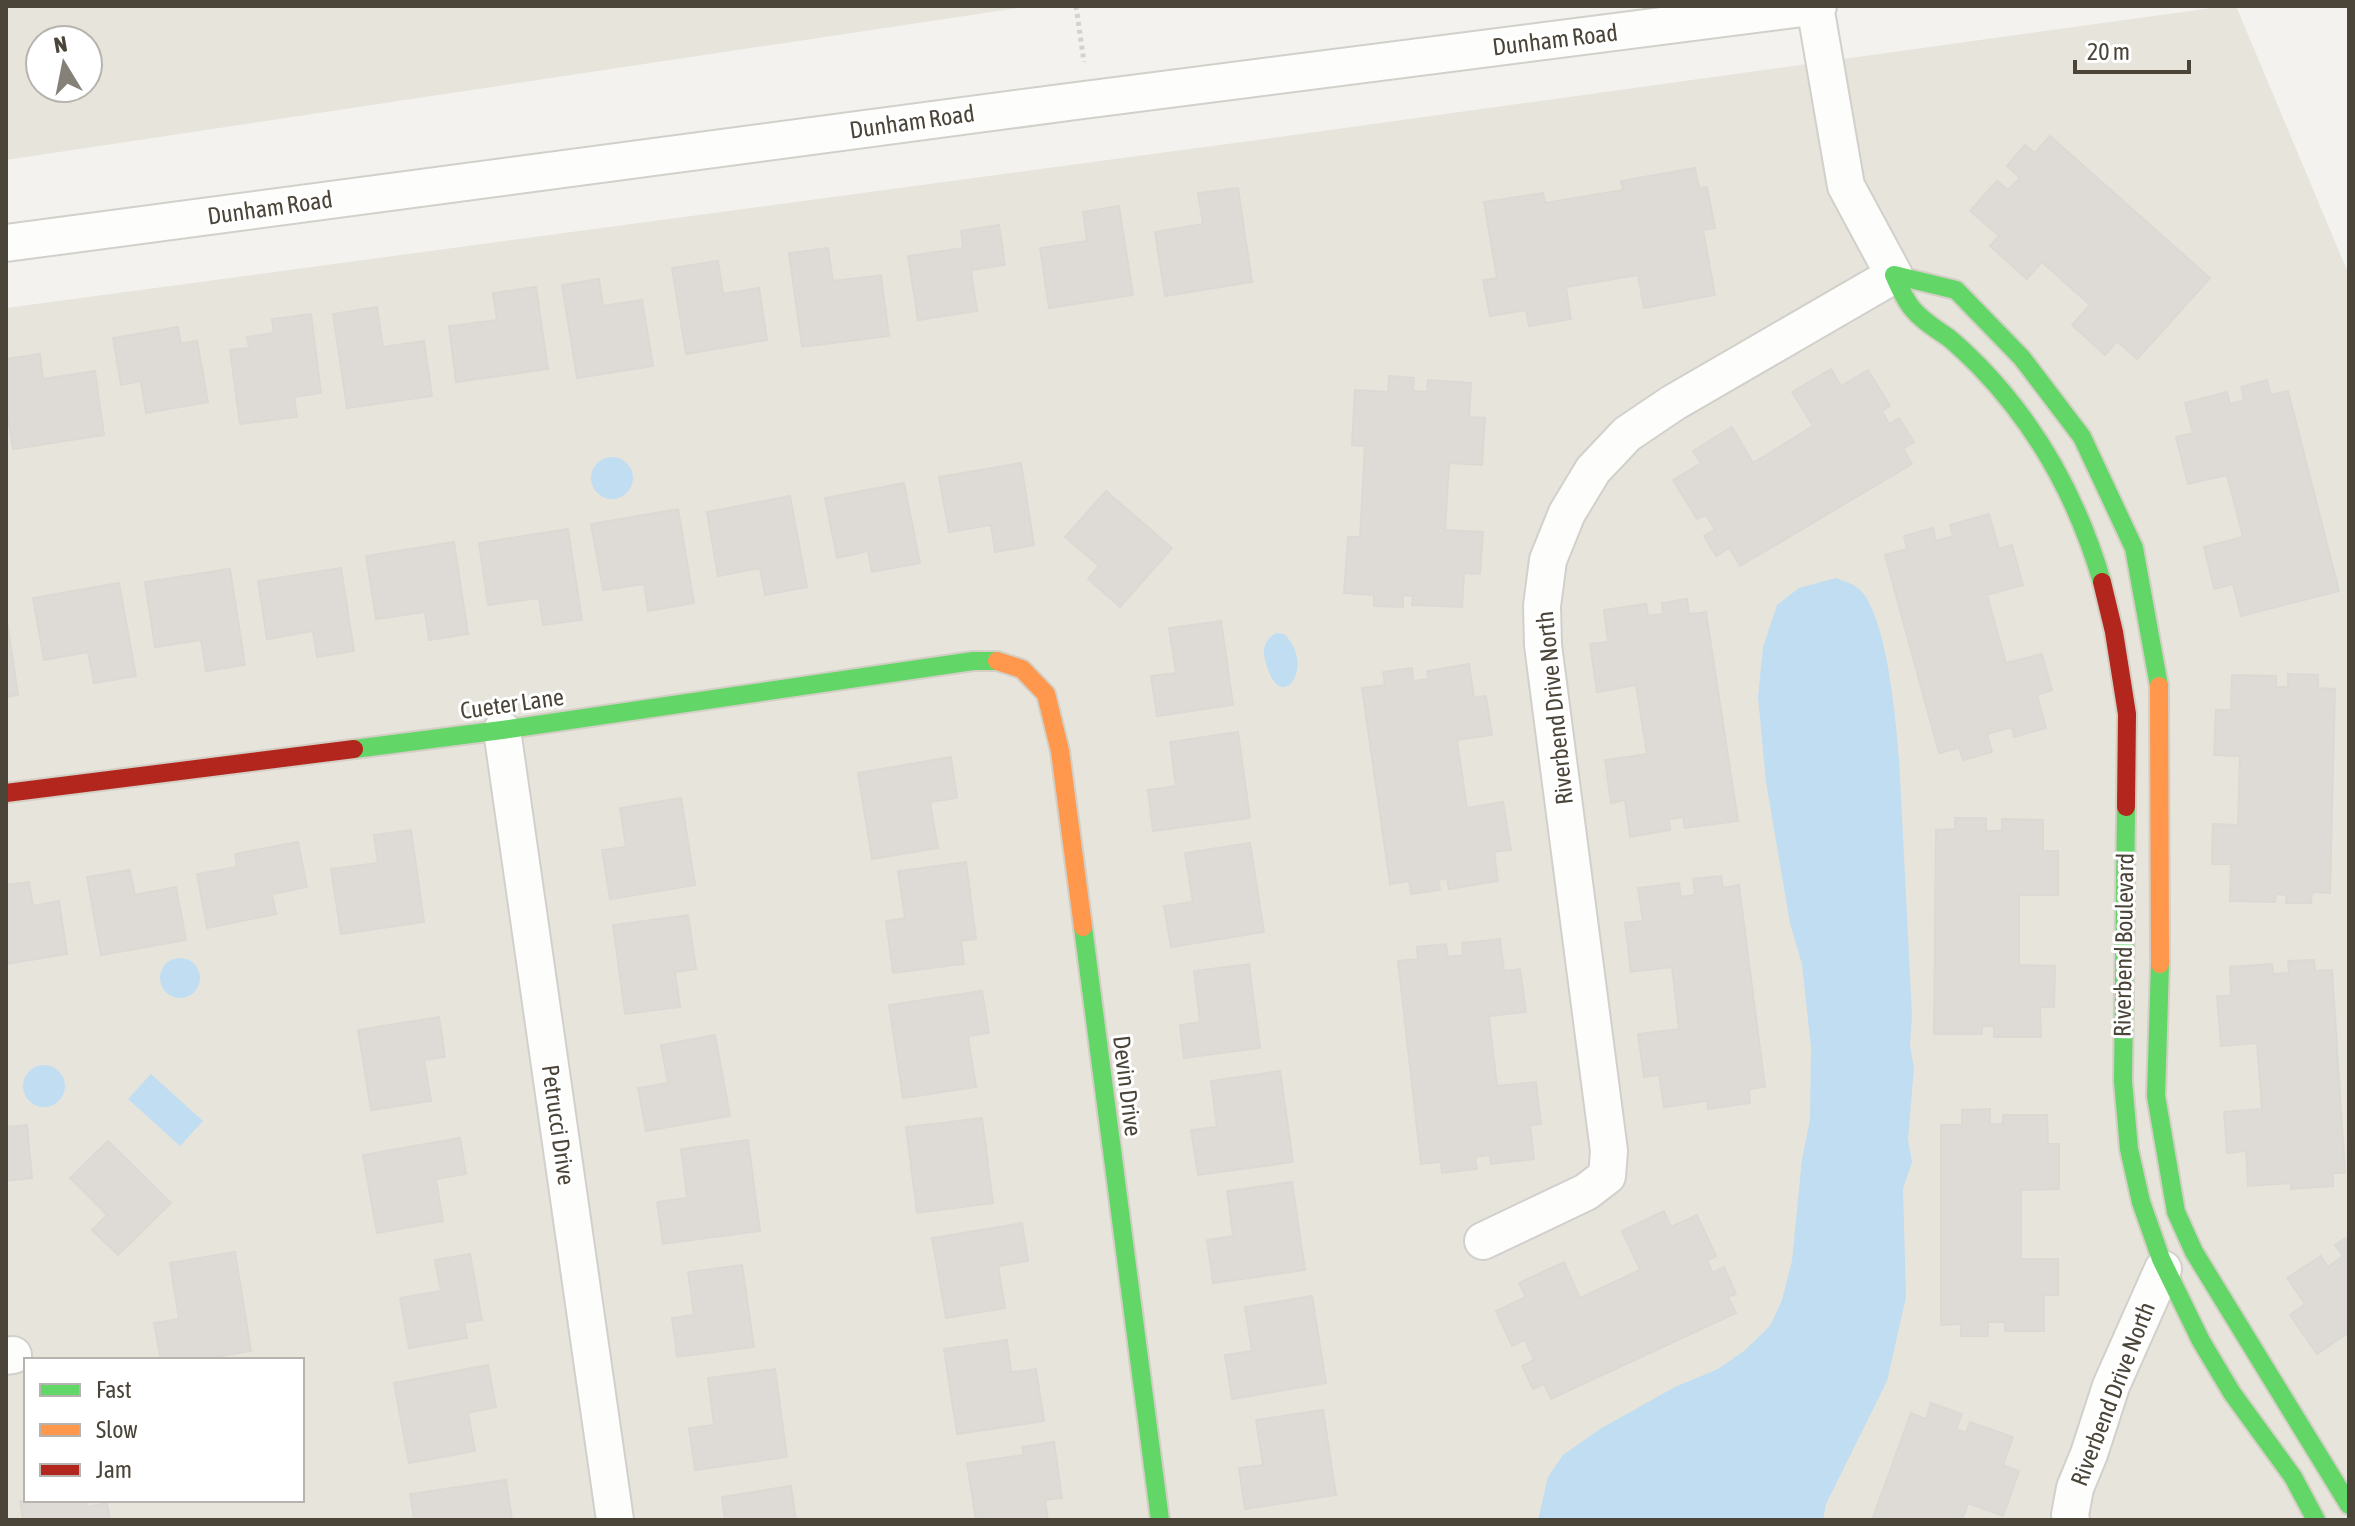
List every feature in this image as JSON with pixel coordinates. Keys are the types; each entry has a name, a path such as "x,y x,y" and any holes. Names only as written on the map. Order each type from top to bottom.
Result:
{"street":[{"name":"Dunham Road","path":"6,243 1817,6"},
{"name":"Riverbend Boulevard","path":"1817,6 1846,186 1913,311 1959,347 2017,408 2058,468 2076,503 2138,662 2160,693 2161,942 2156,1096 2163,1269 2182,1309 2233,1395 2295,1479 2316,1520"},
{"name":"Riverbend Boulevard","path":"1894,275 1956,290 2022,358 2082,437 2134,548 2138,662 2127,714 2123,1081 2134,1172 2162,1217 2194,1252 2349,1505"},
{"name":"Riverbend Drive North","path":"1483,1241 1586,1192 1607,1176 1609,1151 1543,645 1542,606 1548,560 1567,513 1593,470 1627,434 1673,403 1894,275"},
{"name":"Cueter Lane","path":"6,793 502,730 973,661 1000,661 1022,669"},
{"name":"Devin Drive","path":"1022,669 1046,694 1060,751 1160,1520"},
{"name":"Petrucci Drive","path":"502,730 615,1520"},
{"name":"Riverbend Drive North","path":"2071,1520 2075,1488 2111,1386 2163,1269"}],"path":[{"path":"1076,6 1088,99"}],"shaded area":[{"path":"6,6 1031,6 6,160"},
{"path":"2236,6 2349,275 2349,1520 6,1520 6,308"}],"water":[{"path":"612,457 627,463 633,478 627,493 612,499 597,493 591,478 597,463"},
{"path":"1836,578 1859,589 1877,621 1888,669 1899,758 1912,1015 1910,1046 1914,1068 1908,1139 1912,1162 1903,1189 1906,1297 1887,1381 1826,1504 1823,1520 1538,1520 1548,1477 1563,1455 1600,1429 1675,1387 1718,1369 1744,1351 1770,1326 1782,1300 1792,1261 1802,1159 1810,1120 1811,1048 1802,964 1790,923 1766,782 1758,697 1763,647 1777,605 1799,588"},
{"path":"1276,633 1284,634 1294,647 1297,660 1297,672 1286,687 1279,686 1271,677 1264,655 1267,641"},
{"path":"180,958 194,964 200,978 194,992 180,998 166,992 160,978 166,964"},
{"path":"44,1065 59,1071 65,1086 59,1101 44,1107 29,1101 23,1086 29,1071"},
{"path":"151,1074 203,1121 180,1146 128,1099"}],"building":[{"path":"2050,136 2210,278 2137,359 2117,341 2105,355 2072,325 2090,305 2042,262 2027,279 1990,246 1999,236 1970,211 1997,181 2008,190 2020,178 2007,166 2025,145 2035,153"},
{"path":"1695,168 1699,188 1707,187 1715,228 1703,230 1715,295 1644,308 1638,275 1566,287 1571,319 1529,326 1526,310 1490,316 1483,280 1497,278 1484,202 1543,193 1545,203 1623,190 1621,181"},
{"path":"1238,188 1252,282 1165,296 1155,232 1203,224 1198,193"},
{"path":"1119,206 1133,295 1049,308 1040,248 1087,241 1083,212"},
{"path":"999,225 1005,265 971,270 977,311 918,320 908,256 963,248 961,231"},
{"path":"828,248 833,281 881,275 889,336 802,347 789,253"},
{"path":"718,261 723,294 759,288 767,340 686,354 672,268"},
{"path":"599,279 603,306 642,300 653,366 577,378 562,285"},
{"path":"536,287 548,369 456,382 449,326 497,320 493,293"},
{"path":"377,307 383,347 424,341 432,396 347,408 333,314"},
{"path":"311,314 321,393 294,397 297,417 240,424 230,350 249,348 247,337 274,333 272,319"},
{"path":"178,327 181,344 197,341 208,402 146,413 141,381 121,385 113,338"},
{"path":"40,354 43,379 95,371 104,435 13,449 6,404 6,359"},
{"path":"1831,369 1841,386 1868,370 1890,406 1882,411 1889,424 1899,418 1914,442 1903,449 1912,464 1740,566 1729,548 1716,556 1704,536 1715,530 1706,515 1697,519 1673,480 1701,463 1693,451 1732,427 1753,463 1813,426 1792,392"},
{"path":"1389,376 1414,378 1413,391 1427,392 1428,380 1471,383 1469,417 1485,418 1482,465 1449,463 1445,530 1483,532 1480,574 1464,573 1462,607 1412,605 1413,596 1403,595 1403,607 1374,606 1374,595 1344,593 1348,537 1360,537 1365,446 1352,445 1355,390 1388,392"},
{"path":"2267,380 2271,395 2288,391 2339,591 2241,616 2233,584 2214,589 2204,547 2243,537 2227,475 2188,484 2176,437 2193,433 2185,403 2227,392 2230,404 2244,400 2241,387"},
{"path":"1021,463 1034,545 995,552 991,525 949,532 939,477"},
{"path":"904,483 920,563 872,572 868,551 837,558 825,498"},
{"path":"1106,491 1172,548 1120,607 1088,579 1099,566 1065,537"},
{"path":"790,496 807,587 765,595 760,568 718,576 707,512"},
{"path":"678,509 694,603 648,611 644,584 603,590 591,524"},
{"path":"1989,514 1999,549 2012,545 2023,585 1987,595 2006,663 2042,654 2052,690 2037,695 2046,728 2014,737 2012,727 1987,734 1992,752 1963,760 1959,748 1939,753 1885,555 1907,549 1904,536 1933,528 1936,541 1953,536 1950,525"},
{"path":"568,529 582,620 543,625 539,598 488,605 479,543"},
{"path":"454,542 468,634 429,640 425,612 376,619 366,556"},
{"path":"341,568 354,651 317,657 313,631 267,639 258,581"},
{"path":"230,569 245,665 206,671 201,640 155,647 145,582"},
{"path":"119,583 136,676 94,683 88,652 44,660 33,598"},
{"path":"1687,599 1689,614 1706,612 1738,821 1685,828 1683,817 1669,819 1670,830 1630,837 1625,800 1611,803 1605,760 1647,754 1636,685 1597,692 1590,644 1608,642 1604,610 1646,604 1648,616 1663,614 1662,603"},
{"path":"6,614 18,695 6,697"},
{"path":"1221,621 1233,705 1157,716 1151,676 1176,673 1169,628"},
{"path":"1469,664 1474,698 1486,696 1492,735 1457,740 1467,808 1503,802 1511,850 1494,852 1498,881 1449,889 1447,878 1438,880 1440,890 1411,894 1409,881 1390,884 1362,688 1385,685 1383,672 1412,668 1413,681 1428,679 1427,671"},
{"path":"2288,674 2318,675 2318,688 2335,689 2330,893 2312,892 2311,903 2286,903 2287,895 2276,894 2275,902 2230,901 2231,864 2212,864 2213,824 2238,825 2240,756 2214,755 2216,710 2231,710 2232,675 2276,676 2276,687 2288,687"},
{"path":"1238,732 1250,818 1153,831 1148,790 1176,786 1170,742"},
{"path":"951,757 957,798 930,802 938,848 872,859 858,773"},
{"path":"681,798 695,885 610,899 602,850 626,847 620,808"},
{"path":"1955,818 1986,818 1986,831 2002,831 2002,819 2043,820 2043,851 2058,851 2058,895 2019,895 2019,965 2055,966 2054,1007 2040,1007 2041,1037 1994,1037 1994,1026 1982,1026 1982,1034 1934,1034 1936,830 1955,829"},
{"path":"411,830 424,922 341,934 331,869 378,863 374,835"},
{"path":"298,842 307,887 272,894 276,914 207,928 197,874 237,867 235,854"},
{"path":"1250,843 1264,932 1171,947 1164,906 1193,902 1185,853"},
{"path":"966,862 976,939 961,941 964,964 893,973 886,921 905,918 898,871"},
{"path":"130,870 135,895 176,887 186,940 101,955 87,877"},
{"path":"1721,876 1723,888 1739,885 1765,1087 1749,1089 1750,1103 1708,1109 1707,1101 1664,1107 1659,1075 1644,1077 1638,1034 1679,1029 1672,967 1631,972 1625,923 1643,921 1638,888 1679,883 1681,897 1695,895 1693,879"},
{"path":"29,882 33,906 59,901 67,954 6,964 6,885"},
{"path":"688,915 696,969 675,972 680,1007 625,1014 613,925"},
{"path":"1500,939 1504,971 1520,969 1526,1012 1489,1016 1497,1086 1536,1082 1541,1124 1530,1125 1534,1159 1491,1164 1490,1155 1475,1157 1477,1169 1442,1173 1441,1162 1421,1164 1398,961 1418,959 1417,947 1446,944 1448,957 1463,955 1462,943"},
{"path":"2314,960 2315,971 2332,970 2345,1173 2333,1173 2333,1186 2291,1189 2291,1183 2248,1186 2246,1151 2227,1153 2224,1112 2262,1109 2257,1043 2221,1046 2217,996 2231,996 2230,967 2272,964 2273,974 2289,973 2288,961"},
{"path":"1249,964 1260,1048 1184,1058 1180,1025 1200,1022 1194,971"},
{"path":"982,991 989,1033 968,1036 976,1087 903,1098 889,1005"},
{"path":"439,1017 445,1057 424,1060 431,1101 371,1110 358,1030"},
{"path":"715,1035 730,1116 646,1131 638,1088 668,1083 661,1045"},
{"path":"1280,1071 1293,1162 1198,1175 1191,1130 1217,1127 1211,1081"},
{"path":"1990,1109 1990,1124 2003,1124 2003,1115 2047,1115 2048,1144 2059,1144 2059,1189 2021,1190 2021,1259 2058,1259 2058,1295 2044,1295 2044,1331 2005,1331 2005,1322 1988,1322 1988,1336 1961,1336 1961,1324 1941,1325 1941,1125 1962,1125 1962,1110"},
{"path":"982,1118 993,1203 917,1213 906,1127"},
{"path":"27,1125 32,1178 6,1181 6,1127"},
{"path":"460,1138 466,1174 436,1179 443,1221 377,1233 363,1155"},
{"path":"748,1140 760,1231 663,1244 657,1202 687,1198 681,1149"},
{"path":"108,1141 171,1203 118,1255 92,1230 107,1215 70,1178"},
{"path":"1292,1182 1305,1270 1213,1283 1207,1240 1233,1236 1227,1191"},
{"path":"1664,1211 1671,1227 1697,1215 1716,1256 1707,1261 1713,1273 1724,1267 1736,1294 1728,1297 1736,1313 1551,1399 1544,1384 1533,1389 1522,1366 1534,1360 1525,1340 1512,1346 1496,1311 1526,1297 1519,1283 1564,1262 1580,1298 1640,1270 1622,1231"},
{"path":"1022,1223 1028,1261 998,1266 1005,1308 946,1318 932,1238"},
{"path":"2349,1236 2349,1332 2317,1354 2290,1315 2305,1304 2287,1278 2321,1256 2328,1267 2343,1256 2335,1245"},
{"path":"235,1252 251,1351 210,1358 161,1358 154,1323 179,1319 170,1263"},
{"path":"470,1254 482,1320 464,1323 467,1338 409,1348 400,1298 441,1291 435,1260"},
{"path":"742,1265 754,1347 677,1357 672,1318 694,1315 688,1272"},
{"path":"1312,1296 1326,1383 1232,1399 1225,1355 1252,1351 1245,1307"},
{"path":"1007,1340 1011,1372 1036,1369 1044,1421 957,1434 944,1349"},
{"path":"488,1365 496,1407 468,1413 475,1451 409,1463 394,1383"},
{"path":"775,1369 787,1457 695,1470 689,1428 714,1425 708,1378"},
{"path":"1931,1403 1962,1414 1956,1429 1966,1433 1970,1422 2013,1437 2003,1465 2019,1471 2003,1516 1968,1503 1962,1520 1872,1520 1911,1413 1926,1419"},
{"path":"1323,1410 1336,1495 1245,1509 1239,1468 1263,1465 1256,1420"},
{"path":"1054,1442 1062,1498 1045,1500 1048,1520 976,1520 967,1463 1024,1455 1022,1447"},
{"path":"506,1480 512,1519 414,1520 410,1494"},
{"path":"791,1486 796,1520 725,1520 722,1497"},
{"path":"20,1501 86,1502 87,1507 107,1503 110,1520 23,1520"}],"traffic: fast":[{"path":"2102,582 2069,494 2039,441 1980,367 1953,341 1915,312 1894,275 1956,290 2022,358 2082,437 2134,548 2159,686"},
{"path":"354,749 973,661 997,661"},
{"path":"2126,807 2123,1081 2129,1149 2141,1202 2161,1259 2201,1341 2232,1393 2293,1477 2316,1520"},
{"path":"1083,927 1160,1520"},
{"path":"2160,964 2156,1096 2176,1212 2194,1252 2349,1505"}],"traffic: slow":[{"path":"997,661 1022,669 1046,694 1060,751 1083,927"},
{"path":"2159,686 2160,964"}],"traffic: jam":[{"path":"2102,582 2114,632 2127,714 2126,807"},
{"path":"6,793 354,749"}]}
